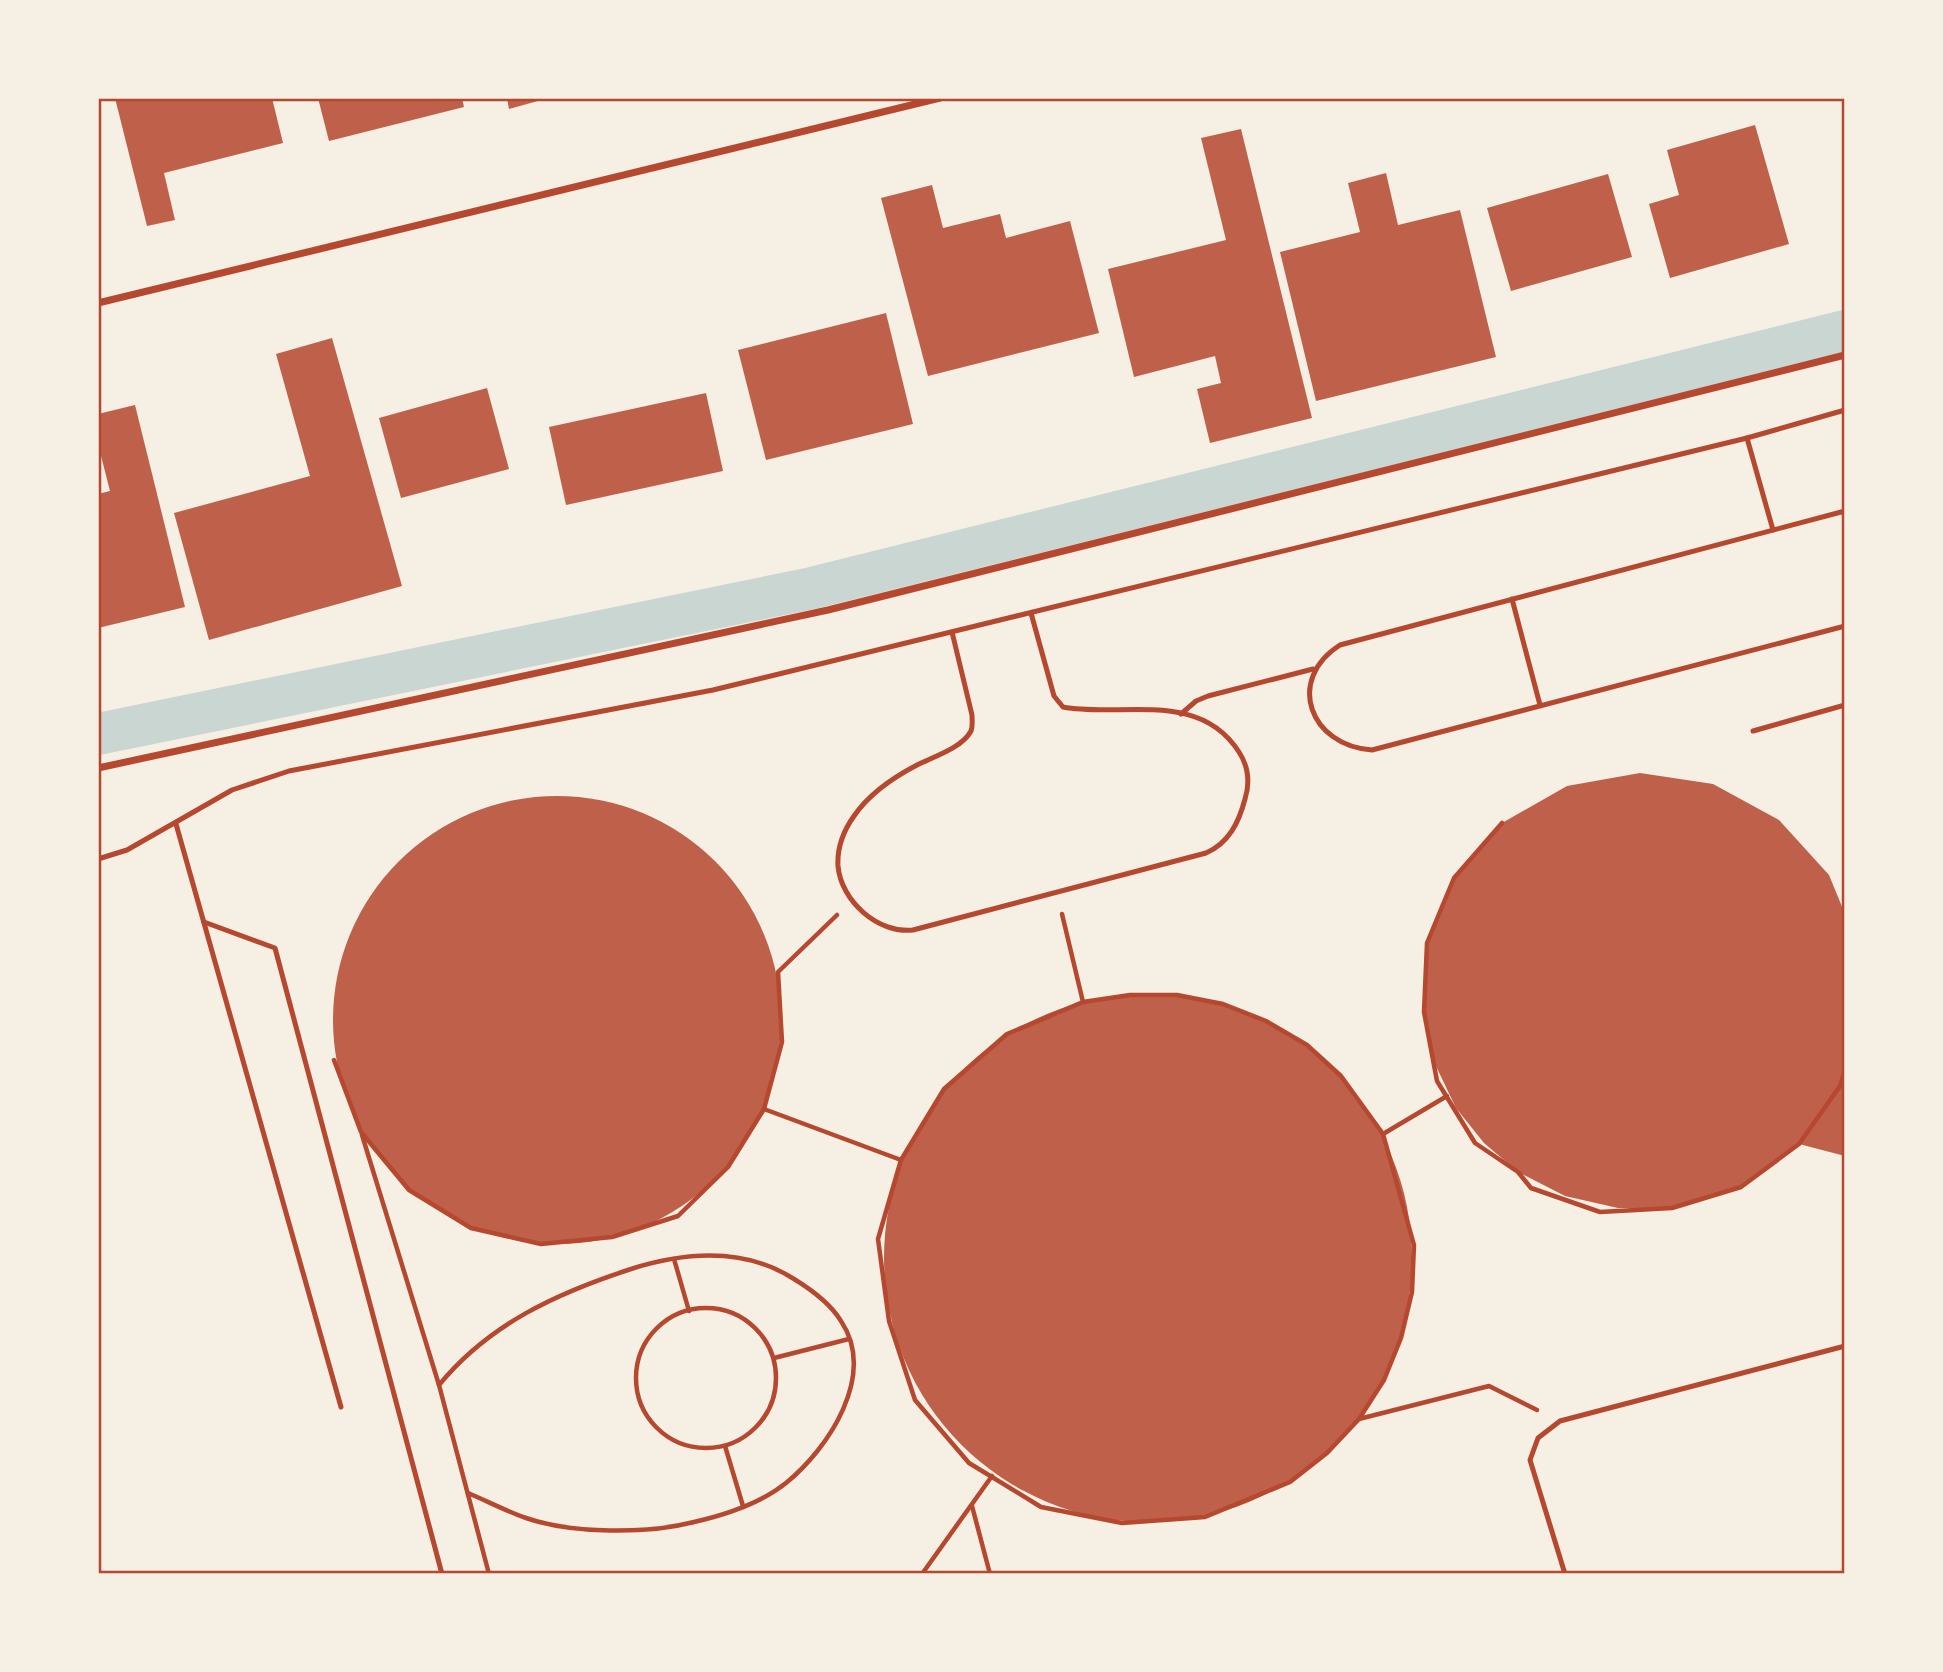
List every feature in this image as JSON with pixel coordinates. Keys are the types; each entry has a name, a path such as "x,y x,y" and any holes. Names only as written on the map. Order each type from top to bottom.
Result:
{"street":[{"path":"98,303 940,98"},
{"path":"98,768 828,610 1845,355"}],"lane":[{"path":"98,859 127,850 232,790 289,771 713,690 1747,438 1845,410"},
{"path":"1747,438 1773,530"},
{"path":"1845,511 1340,645 1324,655 1313,669 1309,690 1313,710 1322,728 1335,741 1352,749 1372,750 1845,626"},
{"path":"1512,599 1540,705"},
{"path":"952,632 972,715 972,729 963,740 888,783 856,813 842,838 838,866 841,880 852,900 881,925 904,931 1206,853 1225,840 1233,830 1248,784 1243,759 1226,736 1202,721 1181,713 1143,708 1063,707 1054,696 1031,613"},
{"path":"1181,713 1196,701 1208,696 1313,669"},
{"path":"1753,732 1845,705"},
{"path":"176,824 341,1407"},
{"path":"204,922 275,948 442,1574"},
{"path":"1564,1574 1530,1460 1538,1438 1560,1421 1845,1346"}],"path":[{"path":"1502,823 1454,878 1427,943 1423,1013 1437,1080 1475,1143 1518,1172 1531,1188 1600,1212 1660,1208 1741,1186 1799,1144 1840,1086 1845,1070"},
{"path":"1057,892 1083,1002"},
{"path":"361,1132 409,1190 471,1228 541,1244 612,1237 678,1216 727,1167 764,1109 782,1042 778,972 852,900"},
{"path":"1130,995 1177,995 1223,1004 1266,1021 1307,1045 1341,1076 1383,1133 1414,1245 1412,1292 1402,1338 1384,1380 1359,1419 1327,1453 1290,1482 1205,1517 1122,1523 1041,1507 970,1463 915,1399 889,1321 878,1239 901,1160 944,1089 1007,1034 1083,1002 1130,995"},
{"path":"334,1060 361,1132 439,1385 489,1574"},
{"path":"1383,1133 1447,1096"},
{"path":"764,1109 901,1160"},
{"path":"439,1385 460,1360 524,1312 577,1287 674,1259 725,1256 753,1260 782,1272 831,1307 843,1323 849,1339 853,1368 850,1392 835,1427 786,1483 743,1506 691,1523 596,1529 527,1518 468,1493"},
{"path":"674,1259 689,1311"},
{"path":"707,1308 729,1311 749,1322 765,1338 774,1358 777,1380 773,1402 762,1421 746,1436 725,1446 701,1448 678,1442 657,1429 643,1409 636,1386 638,1362 647,1339 664,1322 689,1311 707,1308"},
{"path":"774,1358 849,1339"},
{"path":"1359,1419 1489,1386 1560,1421"},
{"path":"725,1446 743,1506"},
{"path":"922,1574 992,1476"},
{"path":"972,1505 990,1574"}],"building":[{"path":"115,98 272,98 283,143 164,173 175,220 147,226"},
{"path":"318,98 462,98 464,107 329,141"},
{"path":"507,98 545,98 545,99 509,109"},
{"path":"1755,125 1789,244 1670,278 1649,204 1679,195 1667,150"},
{"path":"1241,129 1312,418 1210,443 1197,389 1221,383 1215,356 1134,377 1108,269 1226,240 1201,138"},
{"path":"1386,173 1398,225 1460,210 1496,357 1316,401 1280,252 1360,232 1348,183"},
{"path":"1608,174 1632,257 1511,291 1487,208"},
{"path":"932,185 943,228 1000,214 1006,238 1070,221 1099,333 928,376 881,198"},
{"path":"886,313 913,424 766,460 738,350"},
{"path":"332,338 402,586 209,640 174,513 310,476 276,354"},
{"path":"487,388 509,469 401,498 379,418"},
{"path":"706,393 723,471 566,505 549,427"},
{"path":"135,405 185,607 98,628 98,494 110,491 98,444 98,414"},
{"path":"1640,773 1713,784 1779,820 1829,875 1845,914 1845,1156 1799,1144 1741,1187 1672,1208 1618,1208 1565,1196 1518,1172 1484,1143 1456,1108 1434,1062 1424,1012 1427,943 1454,878 1502,823 1567,786"},
{"path":"557,796 601,801 643,813 681,834 715,862 743,896 764,934 776,976 781,1020 776,1064 764,1106 743,1144 715,1178 681,1206 643,1227 601,1239 557,1244 513,1239 471,1227 433,1206 399,1178 371,1144 350,1106 338,1064 333,1020 338,976 350,934 371,896 399,862 433,834 471,813 513,801"},
{"path":"1148,994 1200,999 1249,1014 1295,1038 1335,1071 1368,1111 1392,1157 1407,1206 1412,1258 1407,1310 1392,1359 1368,1405 1335,1445 1295,1478 1249,1502 1200,1517 1148,1522 1096,1517 1047,1502 1001,1478 961,1445 928,1405 904,1359 889,1310 884,1258 889,1206 904,1157 928,1111 961,1071 1001,1038 1047,1014 1096,999"}],"waterway":[{"path":"98,734 812,588 1845,331"}]}
